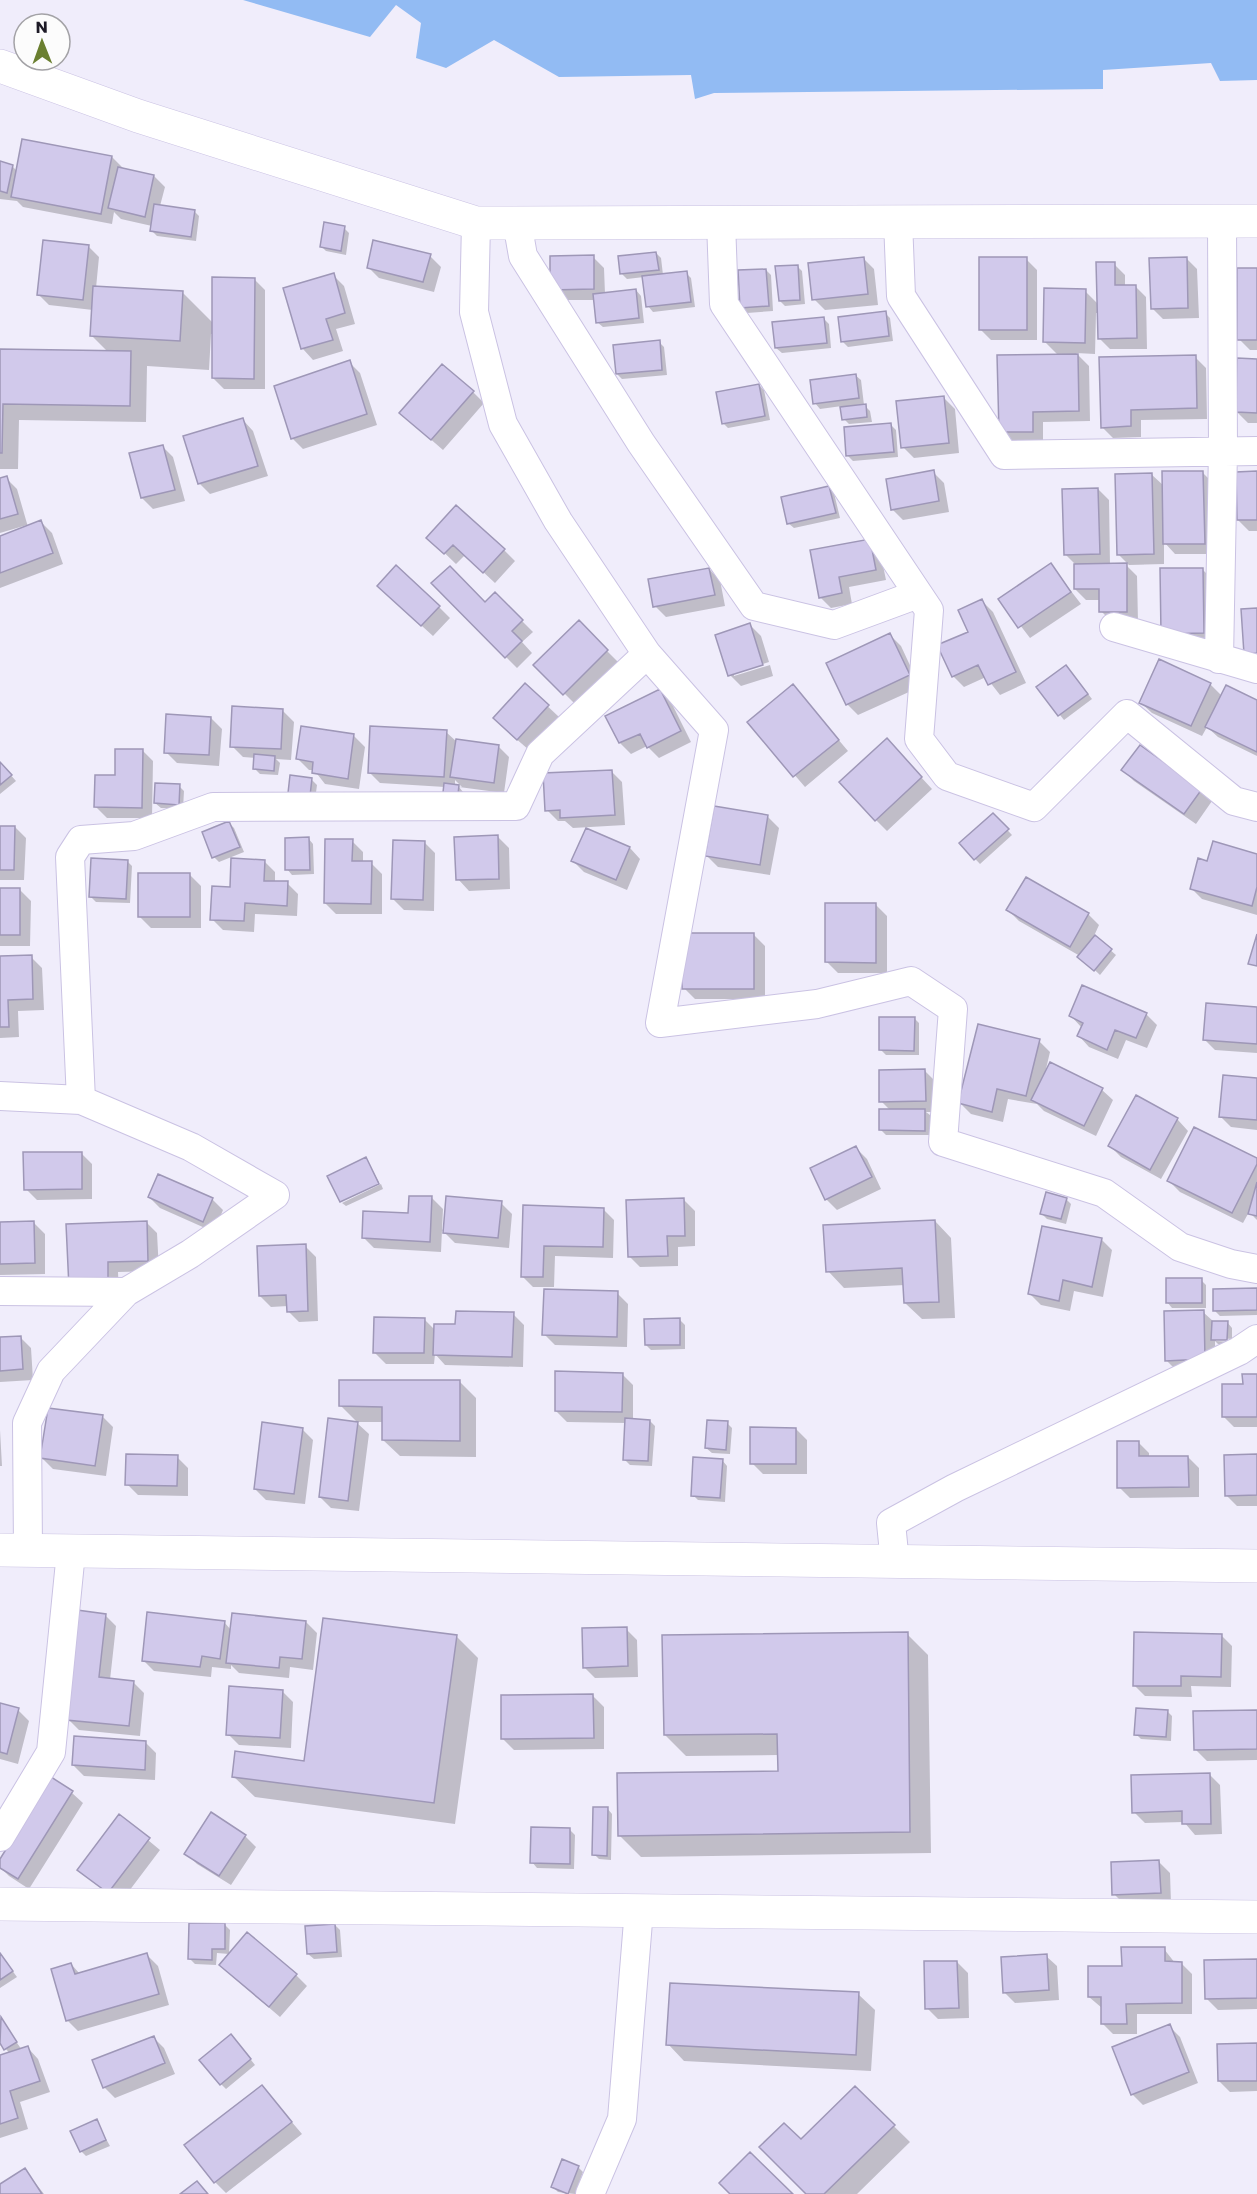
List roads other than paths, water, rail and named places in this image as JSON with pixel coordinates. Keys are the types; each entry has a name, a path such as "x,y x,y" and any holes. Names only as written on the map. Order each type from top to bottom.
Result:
{"street":[{"path":"0,66 138,116 476,223 1257,221"},
{"path":"898,221 901,296 1004,456 1257,451"},
{"path":"1219,659 1223,450 1222,221"},
{"path":"517,222 523,256 642,443 754,606 834,625 918,594"},
{"path":"721,222 724,304 929,610 919,739 947,776 1034,807 1127,714 1234,801 1257,807"},
{"path":"476,223 474,312 502,424 558,521 647,654 714,730 660,1023 817,1004 911,981 953,1010 944,1142 1104,1193 1180,1247 1231,1264 1257,1269"},
{"path":"1114,627 1257,669"},
{"path":"81,1100 70,857 81,840 134,836 213,807 516,806 540,754 647,654"},
{"path":"0,1096 81,1100 191,1147 275,1195 190,1254 126,1292 51,1371 27,1424 14,1550 1257,1566"},
{"path":"0,1291 126,1292"},
{"path":"895,1563 891,1522 955,1488 1239,1351 1257,1339"},
{"path":"0,1838 51,1752 71,1552"},
{"path":"0,1904 1257,1917"},
{"path":"590,2194 622,2119 639,1909"}],"water":[{"path":"243,0 1257,0 1257,80 1220,81 1211,63 1103,70 1103,89 714,93 695,99 691,75 559,77 494,40 446,68 416,58 421,23 396,5 370,37"}]}
